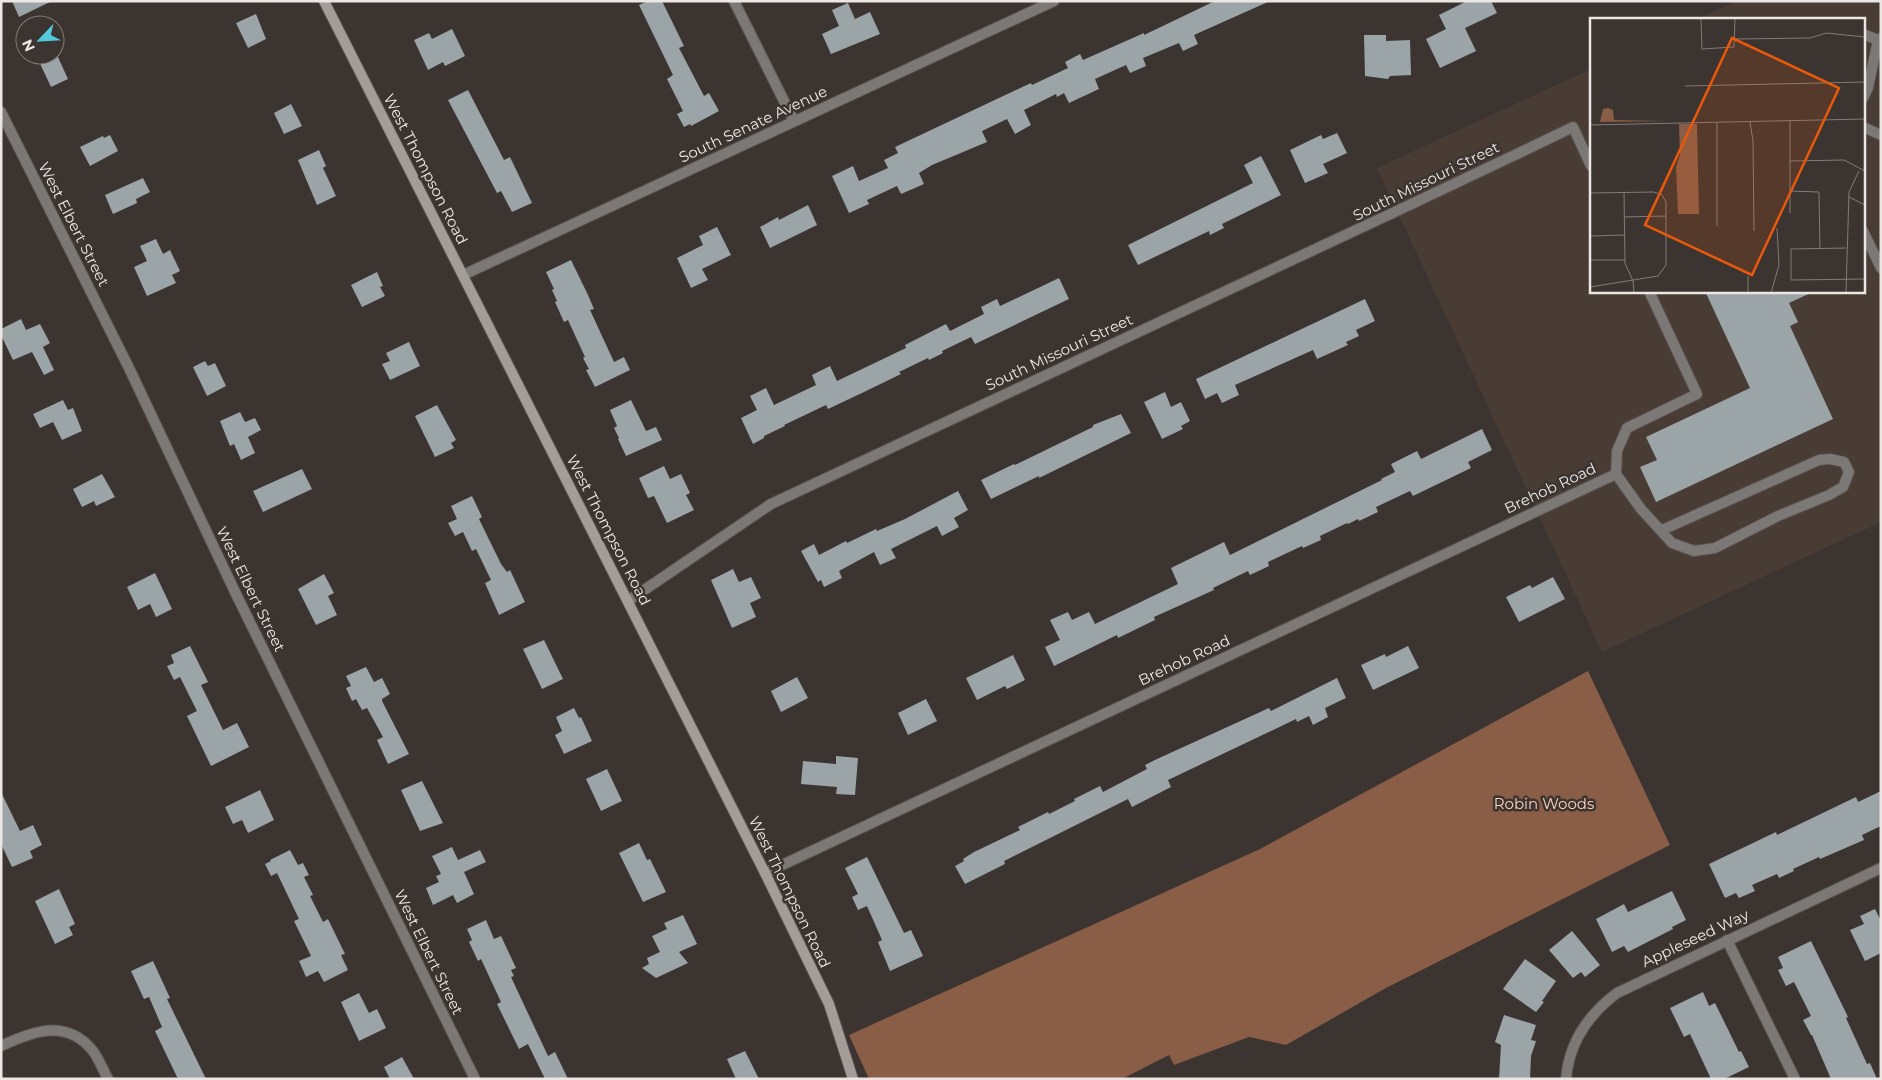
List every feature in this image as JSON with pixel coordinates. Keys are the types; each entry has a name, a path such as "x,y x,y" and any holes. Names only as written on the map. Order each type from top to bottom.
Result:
{"main road":[{"name":"West Thompson Road","path":"324,1 765,873 828,1004 853,1079"}],"street":[{"path":"734,1 794,122"},
{"name":"South Senate Avenue","path":"464,275 1048,3"},
{"path":"1864,34 1879,39 1868,88 1864,96"},
{"name":"West Elbert Street","path":"1,112 129,368 236,594 474,1079"},
{"name":"South Missouri Street","path":"628,601 771,504 1401,210 1573,127 1590,164"},
{"path":"1864,127 1881,135"},
{"path":"1864,233 1881,268"},
{"path":"1649,292 1697,394 1627,428 1617,451 1616,474 1641,509 1672,543 1694,551 1715,548 1778,516 1829,495 1843,487 1849,472 1844,462 1830,459 1819,460 1662,530"},
{"name":"Brehob Road","path":"765,873 1616,474"},
{"name":"Appleseed Way","path":"1566,1079 1568,1066 1580,1033 1602,1004 1617,992 1881,868"},
{"path":"1727,940 1795,1079"},
{"path":"1,1046 36,1031 65,1032 80,1040 94,1052 108,1079"}],"shaded area":[{"path":"1736,1 1881,1 1881,522 1602,652 1377,168 1590,69 1590,292 1864,292 1864,18 1700,18"}],"green space":[{"name":"Robin Woods","path":"1588,671 1670,845 1384,989 1286,1045 1249,1037 1174,1065 1169,1055 1122,1079 869,1079 849,1035 1260,849"}],"building":[{"path":"12,1 52,1 23,15 18,15"},
{"path":"648,1 662,1 684,46 679,48 704,96 709,93 719,111 691,126 690,124 684,127 677,114 683,111 667,79 673,75 639,5"},
{"path":"1215,1 1270,1 1194,35 1198,44 1183,51 1179,43 1143,58 1146,66 1130,73 1126,65 1095,79 1099,89 1069,103 1064,93 1057,97 1056,94 1024,110 1031,125 1015,134 1007,119 982,131 987,142 932,165 919,173 924,184 901,194 897,186 867,200 869,204 849,213 832,176 853,166 859,181 888,168 884,160 898,153 895,147 1031,83 1032,85 1068,68 1065,62 1080,54 1083,60 1144,33 1144,35"},
{"path":"1467,1 1491,1 1497,13 1465,28 1476,51 1440,68 1426,39 1446,29 1439,15"},
{"path":"848,3 855,19 870,12 880,34 831,54 822,34 839,26 832,10"},
{"path":"256,14 266,39 248,48 236,23"},
{"path":"452,29 465,56 445,66 443,62 428,70 414,40 429,33 432,39"},
{"path":"1364,35 1386,35 1386,41 1410,40 1411,75 1390,76 1388,79 1365,76"},
{"path":"41,65 62,65 68,79 51,87"},
{"path":"468,90 504,160 510,157 532,203 512,212 501,191 497,193 448,100"},
{"path":"291,104 302,126 284,134 274,113"},
{"path":"1337,133 1347,153 1323,164 1328,173 1305,183 1290,150 1321,135 1323,139"},
{"path":"110,135 118,151 90,166 80,147 103,136 104,138"},
{"path":"319,150 326,166 323,168 336,196 317,205 298,160"},
{"path":"1261,156 1281,195 1222,224 1224,228 1210,235 1209,231 1138,265 1128,245 1253,183 1244,165"},
{"path":"143,178 150,192 136,199 137,203 113,214 105,195"},
{"path":"808,205 817,225 770,248 760,227 778,217 779,220"},
{"path":"717,227 731,255 702,269 708,280 691,288 677,258 703,245 699,236"},
{"path":"156,239 163,254 170,250 180,271 172,275 176,283 147,296 134,267 147,261 140,246"},
{"path":"571,260 594,309 590,310 614,362 624,357 630,370 595,387 586,370 589,369 583,358 585,357 568,320 564,322 555,302 557,301 552,290 554,289 546,272"},
{"path":"377,272 383,286 380,287 385,296 362,307 351,285"},
{"path":"1059,278 1069,299 975,344 971,337 942,351 943,353 899,372 901,374 828,409 826,405 784,425 753,444 741,418 757,410 750,396 766,388 774,405 816,385 812,375 830,366 837,381 906,348 905,345 946,324 950,331 984,314 981,307 997,299 1000,306"},
{"path":"1705,292 1813,292 1789,303 1798,322 1790,326 1833,419 1656,502 1640,467 1657,460 1646,437 1750,388"},
{"path":"1365,299 1375,321 1356,330 1359,336 1346,342 1348,345 1317,359 1313,350 1235,385 1239,395 1222,403 1217,393 1205,399 1196,379"},
{"path":"21,319 26,330 40,324 50,343 43,347 54,370 44,375 32,352 13,360 1,335 1,329"},
{"path":"409,342 420,366 390,380 382,364 390,361 386,353"},
{"path":"205,361 208,366 215,363 226,386 207,396 193,367"},
{"path":"1165,392 1171,407 1181,402 1190,421 1181,426 1183,429 1162,439 1144,402"},
{"path":"63,400 68,410 73,408 82,431 62,440 53,422 40,428 33,414"},
{"path":"631,400 646,431 656,427 662,440 626,456 614,428 617,426 610,410"},
{"path":"437,405 456,440 451,443 454,448 435,457 415,416"},
{"path":"240,412 245,422 255,418 261,430 248,437 255,453 241,460 234,444 230,446 220,421"},
{"path":"1121,414 1131,433 991,499 981,480 1093,427 1093,425"},
{"path":"1482,429 1492,450 1468,462 1471,468 1413,496 1410,491 1376,507 1378,512 1359,521 1358,519 1347,523 1320,536 1321,540 1303,548 1302,546 1268,562 1269,566 1250,575 1248,571 1213,588 1214,590 1154,617 1155,620 1118,638 1117,635 1054,666 1045,647 1060,640 1050,620 1068,612 1072,620 1089,612 1095,624 1178,584 1171,568 1224,542 1230,555 1382,480 1395,472 1391,464 1417,451 1421,459"},
{"path":"664,466 670,479 681,474 690,493 686,495 694,510 667,523 654,496 648,498 639,478"},
{"path":"302,469 312,489 263,512 253,491"},
{"path":"102,474 115,497 96,506 94,501 82,507 73,489"},
{"path":"958,491 968,510 954,518 959,527 942,536 937,526 891,549 896,558 880,565 874,552 839,571 842,578 824,587 821,580 818,582 801,551 814,544 819,555 846,541 847,543 876,529 877,531 905,519"},
{"path":"472,496 482,517 479,519 501,564 507,572 510,570 525,602 499,615 485,583 491,580 476,549 472,551 463,532 455,536 448,523 457,519 451,506"},
{"path":"733,569 739,582 751,577 761,598 750,603 756,617 732,628 711,580"},
{"path":"155,573 172,609 156,617 150,604 138,610 127,587"},
{"path":"324,574 334,593 328,596 337,615 316,625 298,589"},
{"path":"1553,577 1565,599 1519,622 1506,597 1530,585 1532,588"},
{"path":"544,640 563,679 542,689 523,649"},
{"path":"190,646 208,682 201,685 223,730 237,723 249,747 211,766 187,716 197,711 180,677 174,680 167,666 174,663 171,655"},
{"path":"1408,646 1419,668 1373,690 1361,665 1385,654 1386,657"},
{"path":"1013,655 1025,680 1007,689 1005,686 977,700 966,678"},
{"path":"366,667 374,682 382,678 390,694 382,699 382,701 409,754 388,764 377,740 383,737 367,708 362,710 356,699 352,701 346,688 351,686 346,676"},
{"path":"797,677 808,698 781,712 771,691"},
{"path":"1337,678 1346,698 1325,708 1328,717 1313,725 1309,716 1297,722 1296,719 1168,780 1171,787 1132,807 1128,799 1004,861 1005,864 965,884 955,866 974,852 1020,830 1018,827 1075,801 1074,799 1100,786 1103,792 1147,769 1145,765 1157,759 1269,708 1271,711"},
{"path":"926,699 937,721 908,735 898,713"},
{"path":"574,708 579,718 581,717 592,741 564,754 555,735 562,731 556,717"},
{"path":"836,756 858,758 855,795 836,794 837,787 801,784 803,761 836,764"},
{"path":"607,769 622,801 601,811 586,779"},
{"path":"422,781 443,823 420,831 401,790"},
{"path":"260,790 274,820 248,833 242,820 233,824 225,807"},
{"path":"1881,791 1881,826 1862,835 1864,840 1820,859 1819,857 1779,878 1777,874 1752,885 1755,891 1739,898 1736,893 1725,898 1709,864 1776,832 1777,835 1856,797 1858,802"},
{"path":"1,792 20,831 33,825 42,845 30,851 33,858 12,867 1,844"},
{"path":"639,843 647,860 650,859 666,892 643,902 619,853"},
{"path":"452,847 458,860 480,850 486,862 464,872 474,894 457,903 453,895 433,905 426,888 439,882 436,876 441,874 432,856"},
{"path":"290,850 298,865 303,863 309,875 304,877 313,895 310,896 323,922 328,919 345,954 341,955 348,970 324,982 318,971 306,977 299,961 311,956 294,921 299,919 277,873 271,876 265,864"},
{"path":"867,857 904,933 911,930 923,956 890,971 878,942 882,940 867,906 858,910 852,897 858,894 845,868"},
{"path":"59,889 75,924 69,927 73,935 55,944 35,901"},
{"path":"1672,891 1686,920 1672,927 1673,929 1628,952 1624,946 1612,952 1596,919 1624,904 1628,912"},
{"path":"1875,909 1881,921 1881,953 1865,961 1850,930 1864,924 1860,916"},
{"path":"683,915 697,944 679,952 688,963 656,978 642,968 649,964 647,958 660,952 652,936 667,929 664,923"},
{"path":"486,920 494,939 501,936 516,968 511,970 514,976 511,977 548,1056 555,1052 568,1079 545,1079 528,1044 519,1049 497,1004 501,1002 481,959 478,961 469,942 472,940 467,929"},
{"path":"1572,931 1600,965 1585,977 1581,972 1573,978 1549,950"},
{"path":"1811,941 1848,1017 1846,1018 1867,1064 1870,1063 1877,1079 1831,1079 1812,1035 1803,1020 1811,1016 1794,982 1786,986 1778,970 1783,968 1778,957"},
{"path":"1525,959 1556,981 1536,1012 1503,989"},
{"path":"153,961 170,998 167,999 206,1079 178,1079 155,1031 162,1027 149,997 144,999 131,971"},
{"path":"1703,992 1709,1006 1715,1003 1739,1052 1741,1051 1749,1067 1724,1079 1711,1079 1690,1034 1684,1037 1670,1008"},
{"path":"359,993 369,1013 377,1009 386,1028 359,1041 341,1002"},
{"path":"1504,1015 1536,1025 1531,1040 1536,1041 1531,1056 1530,1079 1499,1079 1501,1045 1495,1042"},
{"path":"745,1051 759,1079 736,1079 727,1059"},
{"path":"402,1057 414,1079 390,1079 384,1067"}]}
